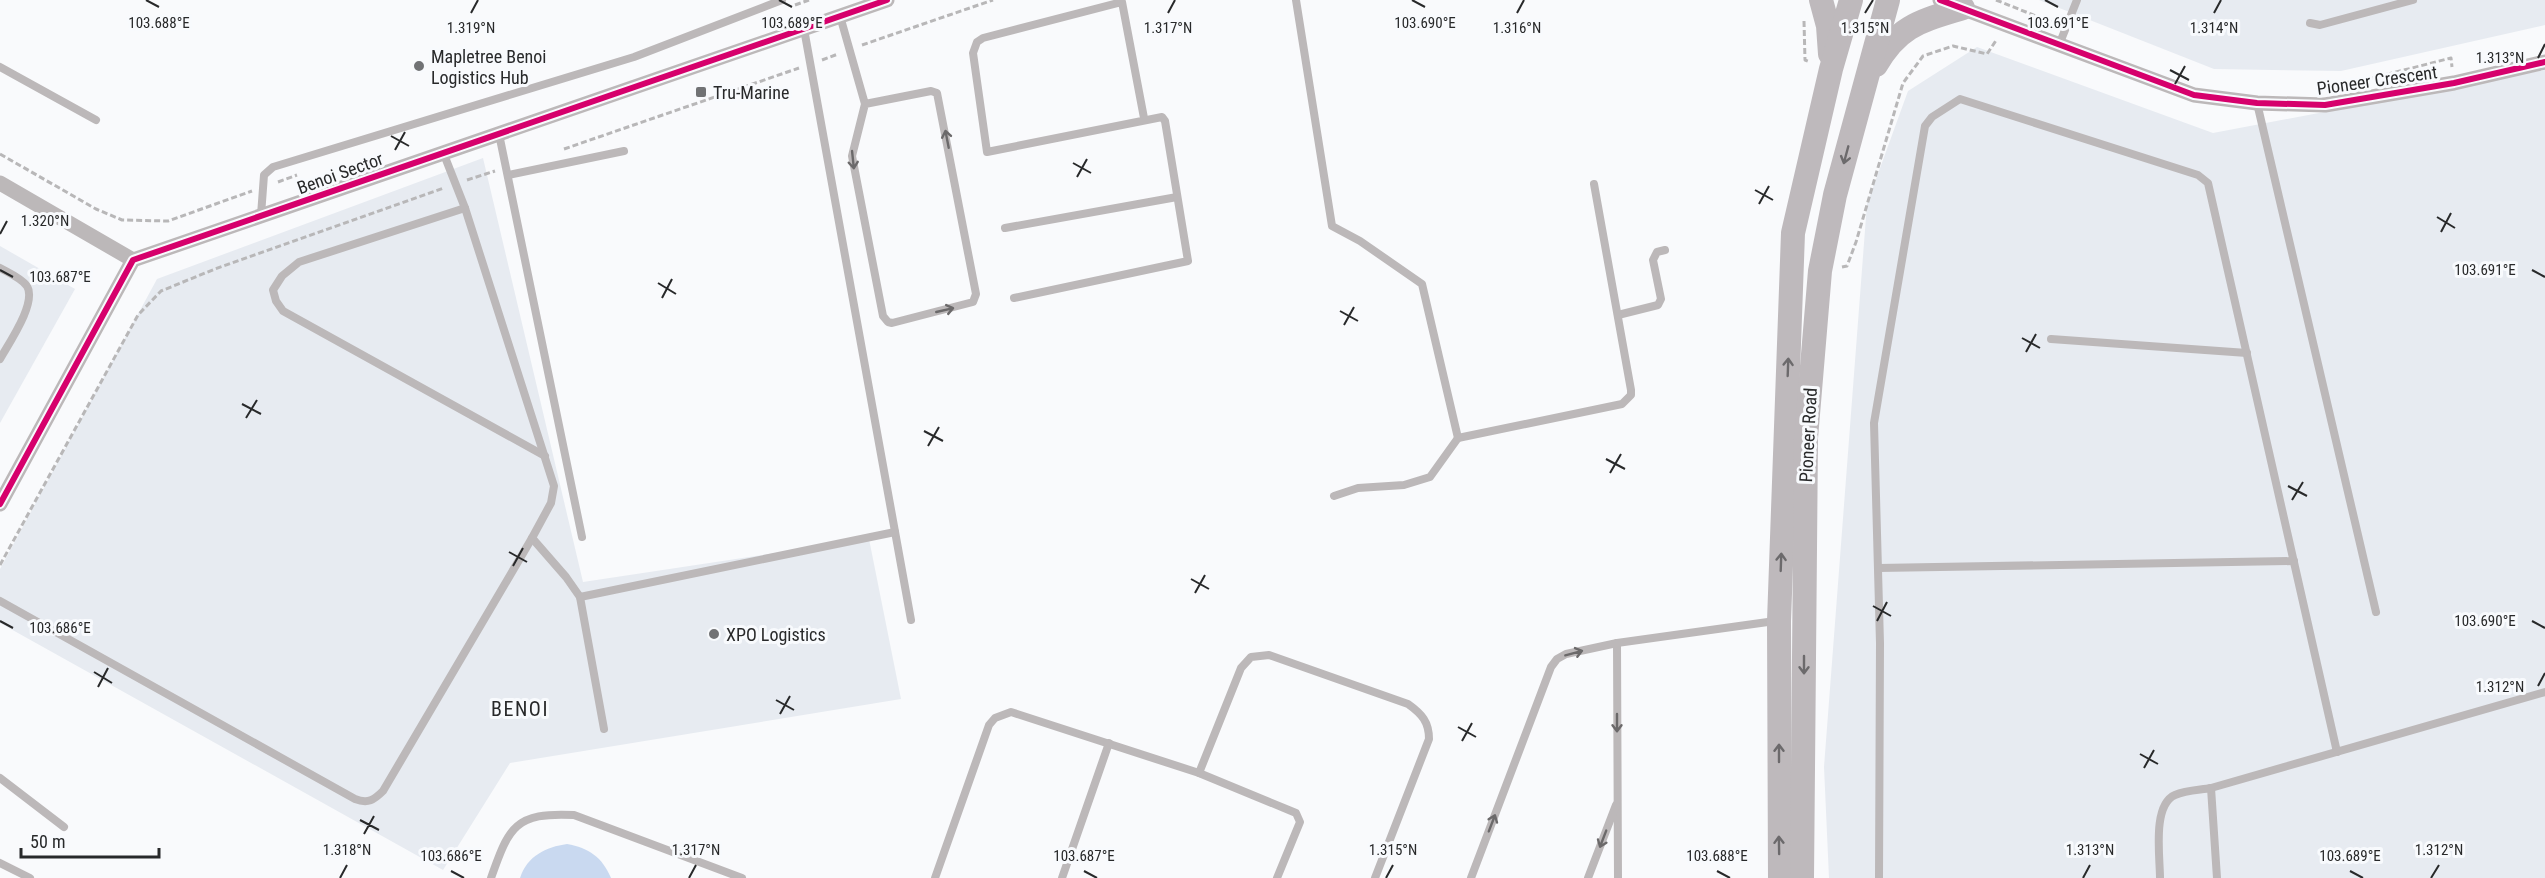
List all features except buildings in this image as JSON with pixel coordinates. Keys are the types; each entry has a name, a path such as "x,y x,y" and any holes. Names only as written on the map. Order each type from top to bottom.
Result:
{"main road":[{"path":"1821,0 1828,26 1831,69"},
{"name":"Pioneer Road","path":"1780,878 1791,614 1793,233 1831,69 1851,0"},
{"name":"Pioneer Road","path":"1802,878 1791,614 1820,271 1835,195 1887,0"},
{"path":"1861,98 1887,46 1904,30 1960,4"}],"street":[{"name":"Benoi Sector","path":"133,260 888,0"},
{"name":"Pioneer Crescent","path":"1940,0 1960,4 2005,24 2194,95 2258,104 2325,105 2454,83 2545,62"},
{"path":"0,183 133,260 0,504"}],"lane":[{"path":"261,217 264,175 273,167 634,57 782,0"},
{"path":"1296,0 1332,226 1360,241 1422,284 1458,438"},
{"path":"2059,45 2077,0"},
{"path":"2310,23 2320,25 2413,0"},
{"path":"1014,298 1188,261 1178,197 1165,121 1160,116 987,152 974,47 983,38 1122,2 1144,118"},
{"path":"840,16 865,104 852,156 882,316 888,322 892,322 973,302 976,294 937,93 931,91 865,104"},
{"path":"804,30 911,620"},
{"path":"0,67 96,120"},
{"path":"1879,878 1878,568 1874,423 1925,126 1932,117 1956,102 1968,100 2204,178 2208,183 2337,752"},
{"path":"2258,104 2376,612"},
{"path":"499,134 582,537"},
{"path":"508,171 624,151"},
{"path":"0,601 364,802 374,799 383,791 532,538 551,503 554,486 465,208 443,152"},
{"path":"1334,496 1358,488 1404,485 1430,477 1458,438 1622,404 1626,401 1631,390 1594,184"},
{"path":"1005,228 1178,197"},
{"path":"465,208 299,262 282,276 273,290 276,302 283,311 545,456"},
{"path":"1618,315 1659,305 1661,299 1653,260 1657,252 1665,250"},
{"path":"0,267 26,284 31,294 28,307 0,359"},
{"path":"2051,339 2247,353"},
{"path":"580,597 895,532"},
{"path":"532,538 580,597 604,729"},
{"path":"1878,568 2294,561"},
{"path":"1471,878 1551,668 1557,659 1566,654 1617,643 1791,614"},
{"path":"1617,643 1618,878"},
{"path":"1199,773 1241,668 1251,657 1269,655 1408,704 1425,718 1429,729 1429,739 1375,878"},
{"path":"2160,878 2160,814 2163,806 2175,795 2211,788 2545,692"},
{"path":"934,878 989,725 995,717 1003,713 1020,713 1199,773 1290,810 1299,816 1300,822 1277,878"},
{"path":"1062,878 1109,743"},
{"path":"0,778 64,827"},
{"path":"2211,788 2217,878"},
{"path":"1588,878 1618,801"},
{"path":"490,878 504,839 516,824 546,813 574,815 742,878"},
{"path":"0,863 30,878"}],"path":[{"path":"561,149 993,0"},
{"path":"1996,0 2066,28"},
{"path":"1820,271 1847,266 1903,83 1923,56 1953,46 1987,54 2005,24"},
{"path":"2362,81 2451,58 2454,83"},
{"path":"0,565 138,315 161,291 215,269 455,184 508,171"}],"shaded area":[{"path":"2039,0 2545,0 2545,25 2341,71 2214,69"},
{"path":"1977,47 2213,133 2545,70 2545,878 1829,878 1824,767 1867,204 1908,91"},
{"path":"483,158 583,582 869,539 901,699 510,763 443,870 0,623 0,569 157,279"},
{"path":"0,246 75,289 0,423"}],"water":[{"path":"567,844 582,848 594,855 603,864 611,878 520,878 532,858 552,847"}],"cycle path":[{"path":"0,504 133,260 887,0"},
{"path":"1940,0 2194,95 2257,103 2325,105 2454,83 2545,62"}],"place":[{"name":"Mapletree Benoi Logistics Hub","path":"419,66"},
{"name":"Tru-Marine","path":"701,92"},
{"name":"XPO Logistics","path":"714,634"}],"district":[{"name":"BENOI","path":"520,709"}]}
